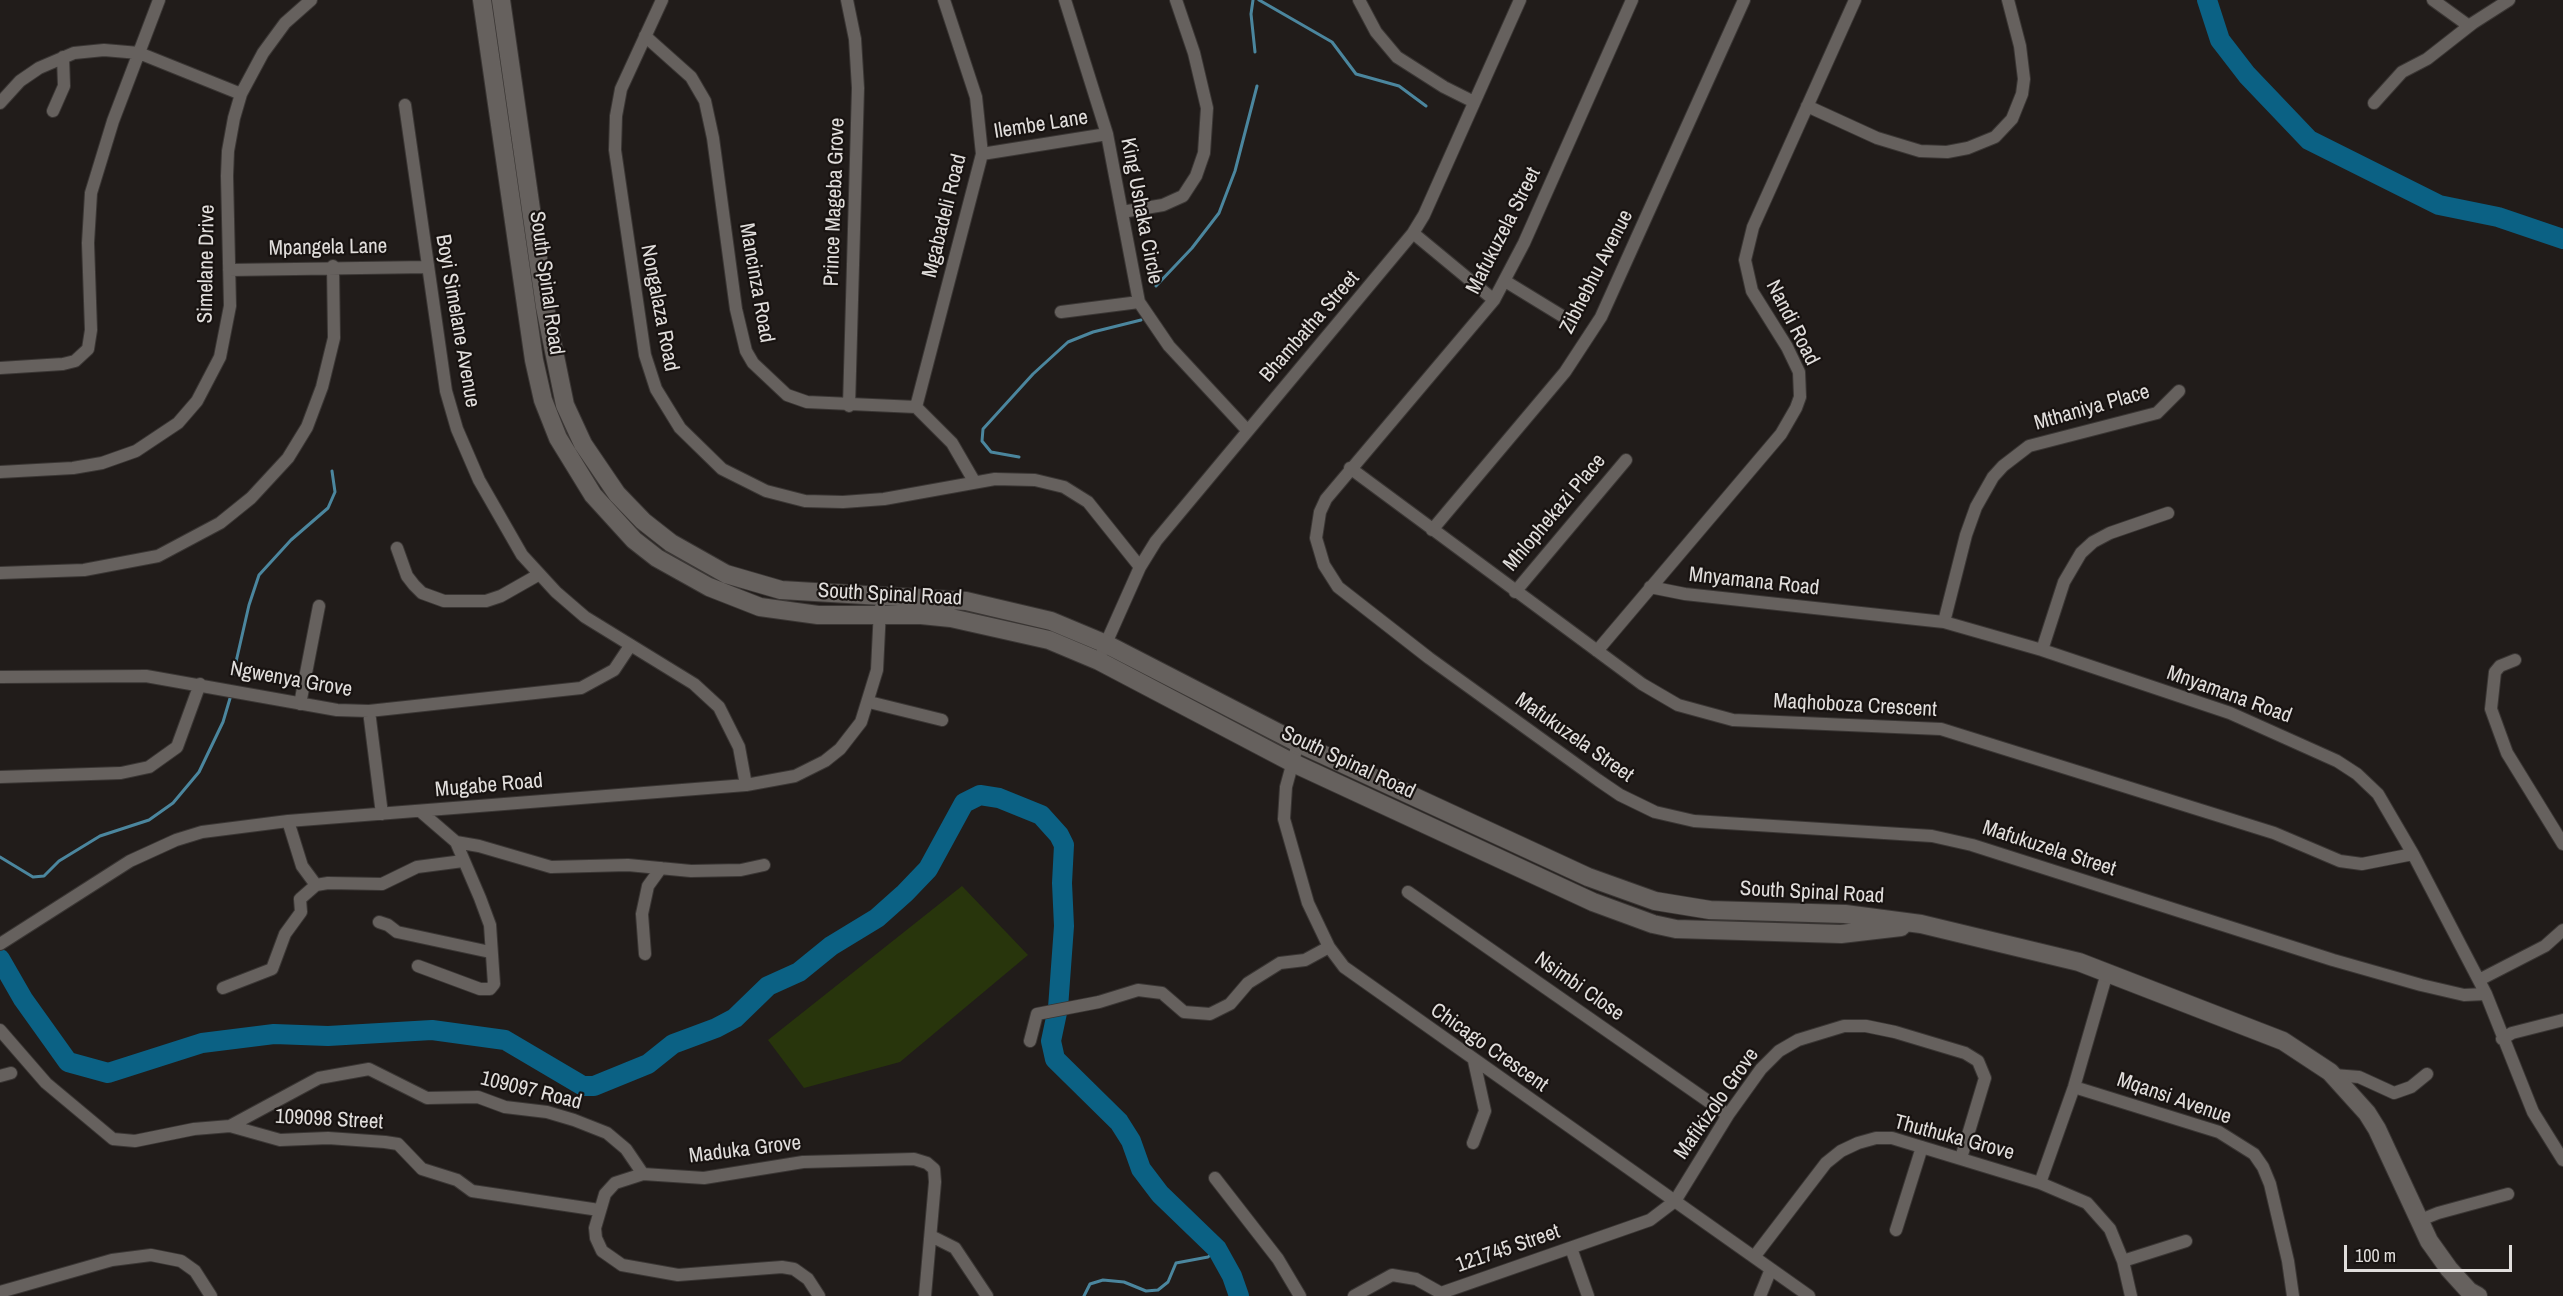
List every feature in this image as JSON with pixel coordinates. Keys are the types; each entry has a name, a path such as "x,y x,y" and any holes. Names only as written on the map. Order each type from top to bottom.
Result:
{"street":[{"path":"0,368 63,364 75,361 88,349 91,330 88,243 91,193 110,131 159,0"},
{"name":"Simelane Drive","path":"0,472 46,471 102,463 136,451 178,423 197,401 220,357 230,306 228,151 241,94 273,37 311,0"},
{"name":"South Spinal Road","path":"482,0 534,360 543,400 574,468 593,495 634,540 657,558 699,582 760,607 787,612 921,615 990,625 1102,652 1588,877 1655,901 1710,910 1845,914 1921,924 2038,952 2107,973 2283,1041 2334,1075 2377,1129 2418,1221 2449,1269 2469,1291 2478,1296"},
{"name":"South Spinal Road","path":"501,0 552,352 565,405 595,465 617,494 643,521 671,543 726,574 781,590 966,601 1023,613 1074,630 1102,652 1292,762 1593,902 1653,924 1686,930 1841,934 1921,924"},
{"name":"Nongalaza Road","path":"662,0 621,89 615,132 616,161 645,355 656,389 680,428 722,469 766,491 805,501 843,502 884,499 974,481 1015,478 1064,487 1088,502 1140,567"},
{"name":"Prince Mageba Grove","path":"847,0 855,39 858,88 849,406"},
{"name":"Mgabadeli Road","path":"916,407 982,154 976,98 944,0"},
{"name":"King Ushaka Circle","path":"1065,0 1107,134 1139,303 1168,346 1247,430"},
{"path":"1122,212 1163,205 1183,196 1196,176 1204,153 1208,123 1206,101 1194,53 1176,0"},
{"path":"1359,0 1376,32 1397,57 1444,87 1474,102"},
{"name":"Bhambatha Street","path":"1102,652 1140,567 1163,531 1413,233 1424,215 1520,0"},
{"name":"Mafukuzela Street","path":"1632,0 1524,243 1494,300 1350,468 1326,500 1317,524 1319,552 1338,587 1438,665 1598,780 1640,806 1694,821 1912,833 1940,837 2355,967 2464,995 2486,994"},
{"name":"Zibhebhu Avenue","path":"1432,530 1564,372 1600,317 1744,0"},
{"name":"Nandi Road","path":"1597,651 1781,434 1800,396 1799,372 1787,347 1752,291 1745,260 1753,227 1855,0"},
{"path":"1807,106 1877,138 1920,151 1947,152 1968,148 1995,137 2012,119 2022,94 2024,79 2020,46 2008,0"},
{"path":"2433,0 2469,26"},
{"path":"2374,103 2402,72 2435,54 2469,26 2509,0"},
{"name":"Mancinza Road","path":"645,36 691,77 705,101 713,138 736,309 746,351 753,363 787,395 807,402 849,406 916,407"},
{"path":"0,103 20,81 63,57 89,50 139,53 241,94"},
{"path":"52,111 64,86 63,57"},
{"name":"Boyi Simelane Avenue","path":"405,105 440,362 457,429 491,504 538,575 570,606 630,646 694,684 718,707 727,719 739,747 746,785"},
{"name":"Ilembe Lane","path":"982,154 1107,134"},
{"path":"1413,233 1494,300"},
{"path":"0,573 84,570 158,556 220,523 251,498 288,458 307,427 322,387 334,338 333,266"},
{"name":"Mpangela Lane","path":"229,270 333,266 427,267"},
{"path":"1505,281 1572,322"},
{"path":"1061,312 1139,303"},
{"name":"Mthaniya Place","path":"1944,622 1966,535 1976,507 1993,477 2003,466 2029,446 2157,413 2179,391"},
{"path":"916,407 952,443 974,481"},
{"name":"Mhlophekazi Place","path":"1515,592 1626,460"},
{"name":"Maqhoboza Crescent","path":"1350,468 1515,592 1662,697 1711,716 1733,720 1941,729 2274,833 2340,861 2362,864 2414,854"},
{"path":"2043,650 2064,582 2081,553 2093,542 2110,533 2168,513"},
{"path":"397,548 407,576 414,585 422,593 444,601 486,601 501,596 538,575"},
{"name":"Mnyamana Road","path":"1650,587 1684,594 1944,622 2043,650 2230,712 2337,761 2357,774 2378,794 2414,854 2486,994 2533,1112 2563,1160"},
{"name":"Mugabe Road","path":"0,944 116,869 149,852 202,832 288,821 746,785 795,776 825,761 852,736 869,702 877,670 880,596"},
{"path":"300,704 319,606"},
{"name":"Ngwenya Grove","path":"0,677 126,675 174,679 300,704 337,710 369,711 581,688 614,670 630,646"},
{"path":"2516,660 2500,666 2495,672 2491,710 2507,753 2563,844"},
{"path":"0,777 121,773 149,767 177,747 200,684"},
{"path":"869,702 942,720"},
{"path":"369,711 382,814"},
{"name":"Chicago Crescent","path":"1298,743 1285,799 1284,819 1308,903 1329,947 1344,968 1809,1296"},
{"path":"418,966 487,990 494,984 489,920 456,842 420,811"},
{"path":"288,821 302,866 316,885"},
{"path":"456,842 479,846 550,867 628,866 681,872 731,871 764,865"},
{"path":"223,988 272,969 285,934 301,912 300,899 316,885 328,883 382,884 417,867 463,861"},
{"path":"645,954 642,914 648,886 661,868"},
{"name":"Nsimbi Close","path":"1408,892 1728,1115"},
{"path":"379,922 397,932 490,952"},
{"path":"2479,980 2545,946 2563,930"},
{"path":"1030,1041 1038,1013 1099,1002 1138,990 1152,989 1167,996 1184,1012 1210,1014 1230,1004 1248,983 1280,963 1305,960 1329,947"},
{"path":"2040,1183 2074,1087 2107,973"},
{"path":"2502,1039 2512,1033 2563,1020"},
{"name":"Mafikizolo Grove","path":"1675,1201 1728,1115 1761,1069 1779,1051 1822,1031 1844,1026 1866,1026 1965,1053 1978,1061 1985,1077 1961,1158"},
{"name":"109098 Street","path":"0,1030 46,1083 113,1139 135,1141 194,1129 230,1126 280,1140 328,1138 398,1144 417,1166 457,1180 472,1191 600,1210"},
{"path":"1473,1143 1485,1111 1474,1061"},
{"name":"109097 Road","path":"230,1126 319,1078 369,1069 427,1098 478,1097 505,1107 547,1112 574,1120 607,1133 626,1149 643,1174"},
{"path":"2334,1075 2359,1077 2386,1091 2397,1093 2411,1087 2427,1074"},
{"name":"Mqansi Avenue","path":"2074,1087 2219,1132 2254,1154 2263,1167 2270,1184 2288,1261 2293,1296"},
{"name":"Thuthuka Grove","path":"1754,1257 1826,1163 1841,1151 1876,1138 1892,1138 2040,1183 2087,1203 2110,1229 2123,1261 2131,1296"},
{"path":"1896,1230 1922,1147"},
{"name":"Maduka Grove","path":"819,1296 808,1279 794,1269 782,1267 678,1275 622,1265 602,1251 596,1238 605,1194 615,1183 643,1174 704,1178 803,1162 914,1159 927,1163 934,1169 935,1197 931,1236"},
{"path":"1215,1178 1278,1259 1300,1296"},
{"path":"2418,1221 2438,1213 2508,1194"},
{"name":"121745 Street","path":"1354,1296 1392,1275 1416,1279 1441,1294 1650,1221 1675,1201"},
{"path":"925,1296 931,1236 956,1248 987,1296"},
{"path":"2123,1261 2186,1241"},
{"path":"1571,1248 1588,1296"},
{"path":"0,1292 112,1260 151,1255 181,1261 195,1271 211,1296"},
{"path":"1760,1296 1771,1269"}],"green space":[{"path":"962,886 1028,955 900,1062 804,1088 768,1040"}],"waterway":[{"path":"1253,0 1251,14 1255,52"},
{"path":"1259,0 1332,42 1356,74 1399,86 1426,106"},
{"path":"2207,0 2220,40 2247,75 2309,140 2439,205 2498,217 2563,239"},
{"path":"1156,286 1192,248 1219,213 1235,171 1257,86"},
{"path":"1019,457 991,452 982,441 983,429 1033,374 1068,342 1093,332 1141,320"},
{"path":"233,675 249,605 259,575 291,540 328,508 335,492 332,471"},
{"path":"0,857 33,877 44,876 59,861 100,836 149,820 173,803 199,772 223,722 231,695"},
{"path":"0,959 23,999 68,1062 108,1073 202,1043 274,1034 328,1036 432,1030 505,1040 583,1086 594,1086 648,1064 673,1044 716,1028 735,1018 768,986 799,972 831,946 877,918 928,869 964,803 980,795 999,798 1041,815 1059,835 1064,845 1062,883 1064,926 1058,1008 1051,1041 1055,1059 1119,1122 1131,1141 1141,1169 1160,1194 1217,1249 1232,1276 1239,1296"},
{"path":"1084,1296 1090,1284 1103,1280 1124,1282 1146,1291 1158,1290 1168,1282 1176,1263 1208,1257 1217,1249"}]}
